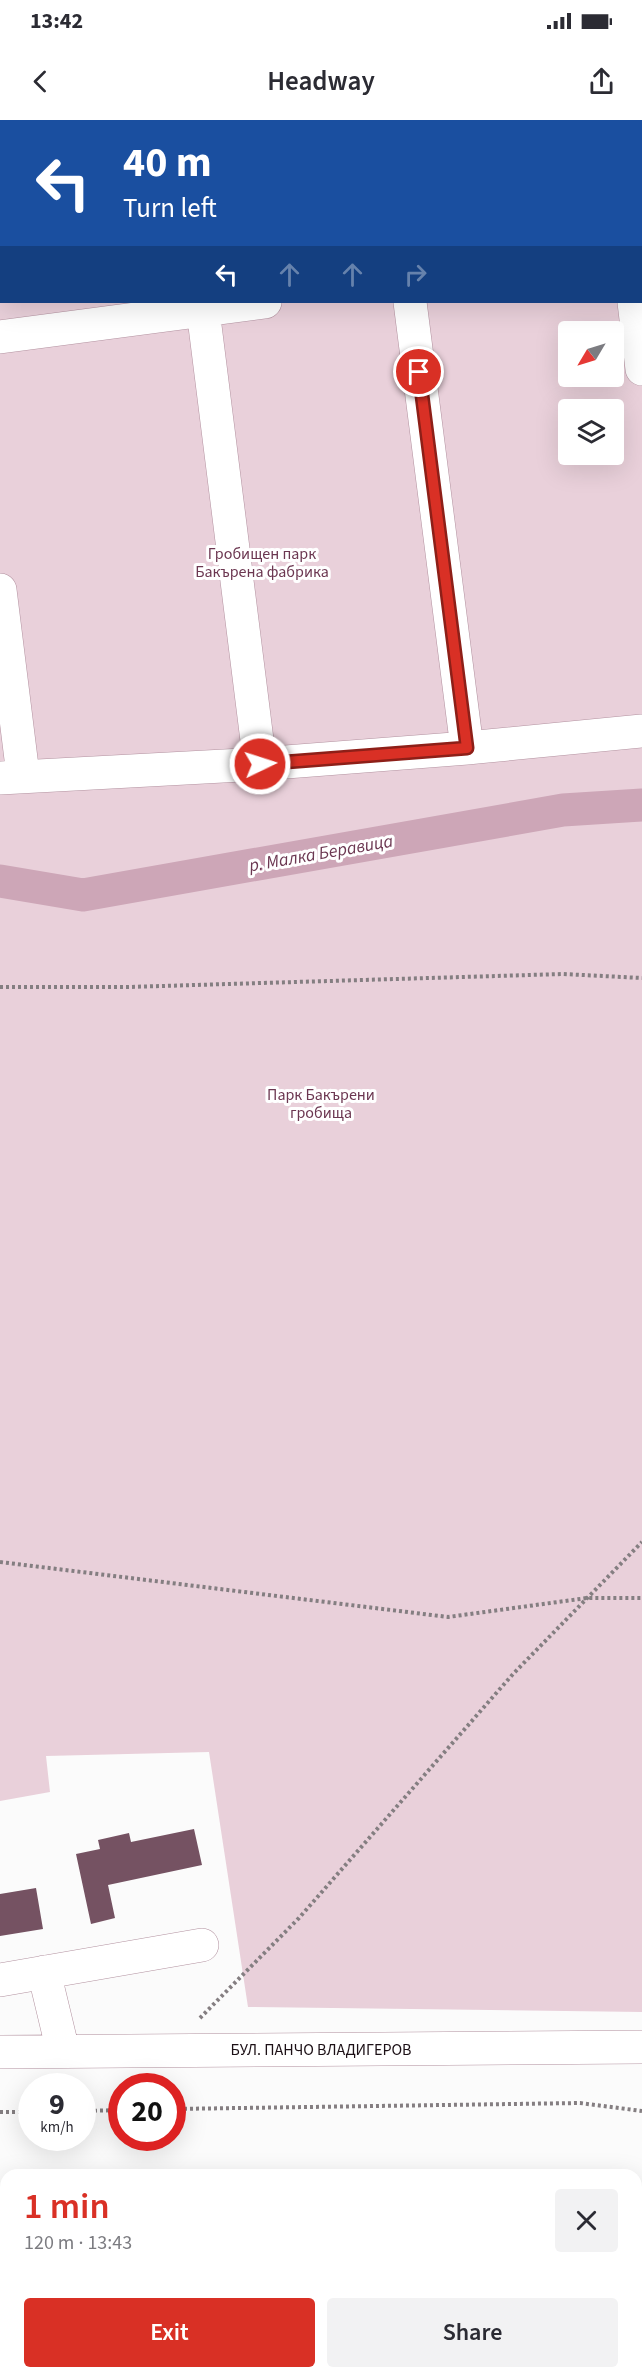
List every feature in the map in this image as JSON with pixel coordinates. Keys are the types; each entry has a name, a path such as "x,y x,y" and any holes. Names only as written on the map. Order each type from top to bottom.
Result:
{"street":[{"path":"0,337 203,306 250,303"},
{"path":"410,303 467,748"},
{"path":"634,303 642,369"},
{"path":"203,306 260,764"},
{"path":"0,590 12,776 260,764 467,748 642,730"},
{"path":"0,1980 202,1945"},
{"path":"44,1972 63,2051"},
{"name":"БУЛ. ПАНЧО ВЛАДИГЕРОВ","path":"0,2052 642,2047"}],"path":[{"path":"0,987 128,987 563,974 642,978"},
{"path":"195,2023 299,1918 513,1674 642,1542"},
{"path":"0,1562 448,1617 587,1598 642,1598"},
{"path":"186,2109 580,2103 642,2111"},
{"path":"0,2112 18,2112"}],"green space":[{"name":"Парк Бакърени гробища","path":"0,303 642,303 642,2012 248,2007 209,1752 46,1756 50,1792 0,1801"}],"building":[{"path":"194,1829 202,1865 108,1885 115,1918 91,1924 76,1854 100,1849 98,1840 129,1833 131,1842"},
{"path":"36,1888 43,1929 0,1936 0,1894"}],"waterway":[{"name":"р. Малка Беравица","path":"0,881 83,895 563,810 642,805"}],"route":[{"path":"260,764 467,748 419,372"}],"park label":[{"name":"Гробищен парк Бакърена фабрика","path":"262,562"}]}
